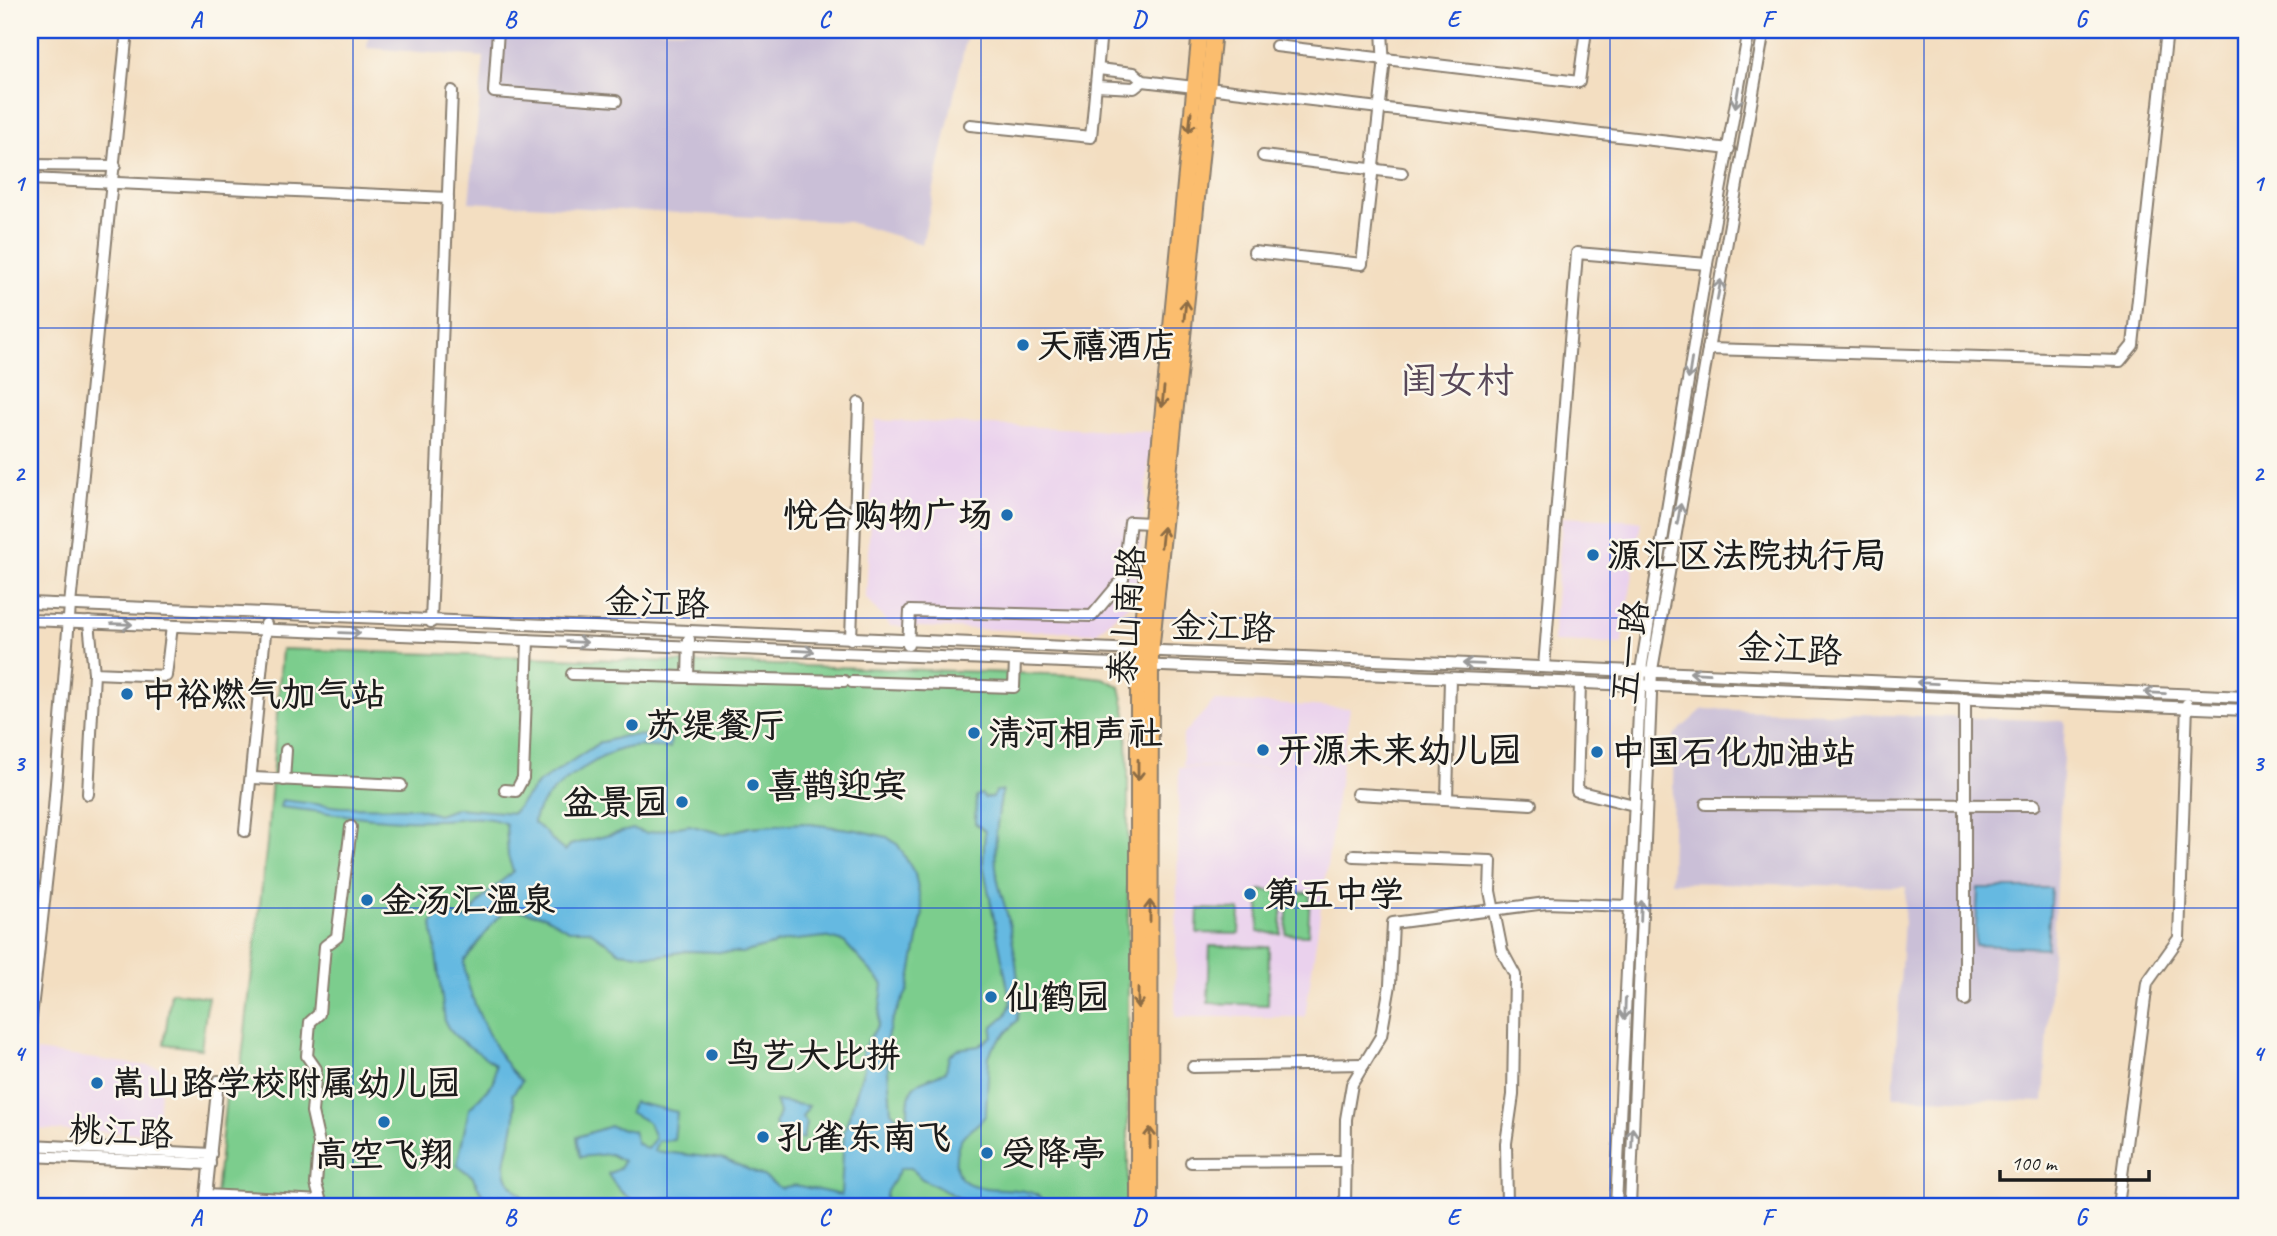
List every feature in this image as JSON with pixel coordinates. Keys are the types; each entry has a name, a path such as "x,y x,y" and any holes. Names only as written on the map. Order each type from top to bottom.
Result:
{"main road":[{"name":"泰山南路","path":"1200,30 1201,88"},
{"name":"泰山南路","path":"1150,1206 1144,659 1201,88 1213,30"},
{"name":"泰山南路","path":"1138,1206 1144,659 1151,523 1162,473"}],"street":[{"path":"30,37 31,30"},
{"path":"30,1027 53,821 68,622 127,30"},
{"path":"498,30 494,92 616,101"},
{"path":"970,125 1091,137 1101,30"},
{"path":"1254,252 1362,264 1384,59 1382,30"},
{"path":"1276,46 1579,82 1586,30"},
{"name":"五一路","path":"1616,1206 1634,805 1646,670 1707,264 1749,30"},
{"name":"五一路","path":"1646,670 1708,349 1764,30"},
{"path":"1708,349 2120,362 2133,345 2166,30"},
{"path":"1098,69 1134,73 1143,81 1729,149"},
{"path":"1096,86 1134,88 1143,81"},
{"path":"431,622 452,91"},
{"path":"1263,156 1402,173"},
{"path":"1726,162 1742,164"},
{"path":"30,165 115,166"},
{"path":"30,179 448,198"},
{"path":"1544,667 1577,253 1707,264"},
{"path":"851,639 859,403"},
{"path":"907,656 909,611 1092,616 1123,579 1130,522 1151,523"},
{"name":"金江路","path":"30,604 908,641 1450,678 2247,710"},
{"path":"246,831 266,615"},
{"name":"金江路","path":"30,620 1015,661 1380,661 2247,697"},
{"path":"88,794 94,673 89,622"},
{"path":"94,673 166,676 172,626"},
{"path":"688,677 690,633"},
{"path":"505,790 516,790 523,778 528,640"},
{"path":"572,674 1014,687 1015,661"},
{"path":"1379,674 1380,661"},
{"path":"1447,799 1450,678"},
{"path":"1580,683 1577,791 1634,805"},
{"name":"五一路","path":"1630,1206 1645,685"},
{"path":"2118,1206 2147,983 2179,938 2188,695"},
{"path":"1965,698 1965,1000"},
{"path":"284,780 286,750"},
{"path":"253,778 401,785"},
{"path":"1357,794 1531,804"},
{"path":"1706,804 2035,805"},
{"path":"218,1081 206,1201 322,1204 316,1184 319,1143 312,1112 316,1069 307,1056 310,1022 320,1014 325,946 337,937 351,827"},
{"path":"1353,856 1491,861 1490,891 1503,951 1515,975 1513,1095 1506,1143 1507,1206"},
{"path":"1345,1206 1346,1119 1352,1084 1381,1035 1390,985 1393,923 1546,903 1629,906"},
{"path":"1193,1066 1364,1064"},
{"name":"桃江路","path":"30,1145 210,1159"},
{"name":"桃江路","path":"30,1156 210,1159"},
{"path":"1191,1162 1346,1161"}],"shaded area":[{"path":"369,30 968,30 922,244 849,222 469,202 484,57 367,48"},
{"name":"悦合购物广场","path":"875,420 1152,432 1136,599 1096,633 890,626 866,598"},
{"path":"1562,517 1641,521 1622,644 1553,642"},
{"name":"第五中学","path":"1214,701 1350,708 1305,1017 1175,1017 1179,767 1320,770 1183,766 1183,735"},
{"path":"1703,709 2065,721 2044,1102 1893,1097 1906,887 1671,882 1674,735"},
{"name":"嵩山路学校附属幼儿园","path":"36,1051 163,1068 156,1134 30,1129"}],"green space":[{"path":"282,649 1077,675 1103,678 1120,687 1126,714 1128,769 1128,1206 215,1206 228,1075 240,1075 267,843"},
{"path":"1260,890 1283,891 1281,934 1258,932"},
{"path":"1288,892 1310,893 1308,935 1286,934"},
{"path":"1198,909 1240,910 1239,934 1197,933"},
{"path":"1210,946 1269,947 1268,1005 1208,1003"},
{"path":"171,992 208,997 201,1049 164,1044"}],"water":[{"path":"671,724 670,748 628,748 611,753 583,768 544,801 534,823 565,851 570,845 633,829 646,833 689,825 723,834 750,827 802,823 857,830 887,837 898,845 915,874 923,913 908,990 892,1020 886,1041 891,1111 898,1118 908,1117 912,1089 946,1071 949,1056 957,1049 979,1046 992,1036 993,1026 1006,1015 1011,1004 983,864 985,831 975,823 976,796 981,794 984,798 993,797 996,791 1002,791 995,855 998,881 1015,956 1019,995 1018,1020 993,1047 989,1056 986,1114 960,1141 956,1167 962,1179 975,1186 1025,1191 1038,1196 1045,1206 1035,1206 1030,1197 974,1199 974,1206 922,1179 911,1168 901,1168 887,1191 884,1206 775,1206 765,1199 760,1206 691,1206 671,1198 641,1202 630,1198 619,1190 608,1174 620,1168 623,1161 610,1154 580,1157 577,1137 610,1126 633,1131 637,1143 647,1149 655,1138 649,1123 630,1112 633,1102 677,1112 674,1140 658,1141 654,1151 724,1159 763,1176 780,1188 795,1185 841,1195 844,1132 864,1068 862,1050 878,1025 883,984 844,942 825,937 787,941 742,953 687,951 658,956 620,952 589,930 569,930 544,916 509,908 492,924 464,961 470,990 484,1026 503,1060 522,1081 512,1095 515,1119 505,1163 509,1181 531,1206 489,1206 472,1176 457,1165 469,1109 494,1082 495,1065 454,1035 445,1022 432,924 439,912 449,911 457,918 466,919 484,897 513,871 508,856 506,824 481,818 398,820 358,817 280,807 282,800 340,807 417,808 438,815 457,808 513,813 537,784 599,743 624,736 656,735"},
{"path":"1978,888 2051,888 2047,948 1975,945"},
{"path":"775,1101 809,1106 802,1117 806,1123 803,1139 779,1137 775,1123 779,1113"}],"place":[{"name":"天禧酒店","path":"1023,345"},
{"name":"悦合购物广场","path":"1007,515"},
{"name":"源汇区法院执行局","path":"1593,555"},
{"name":"中裕燃气加气站","path":"127,694"},
{"name":"苏缇餐厅","path":"632,725"},
{"name":"清河相声社","path":"974,733"},
{"name":"开源未来幼儿园","path":"1263,750"},
{"name":"中国石化加油站","path":"1597,752"},
{"name":"喜鹊迎宾","path":"753,785"},
{"name":"盆景园","path":"682,802"},
{"name":"第五中学","path":"1250,894"},
{"name":"金汤汇温泉","path":"367,900"},
{"name":"仙鹤园","path":"991,997"},
{"name":"鸟艺大比拼","path":"712,1055"},
{"name":"嵩山路学校附属幼儿园","path":"97,1083"},
{"name":"高空飞翔","path":"384,1122"},
{"name":"孔雀东南飞","path":"763,1137"},
{"name":"受降亭","path":"987,1153"}],"district":[{"name":"闺女村","path":"1457,380"}]}
